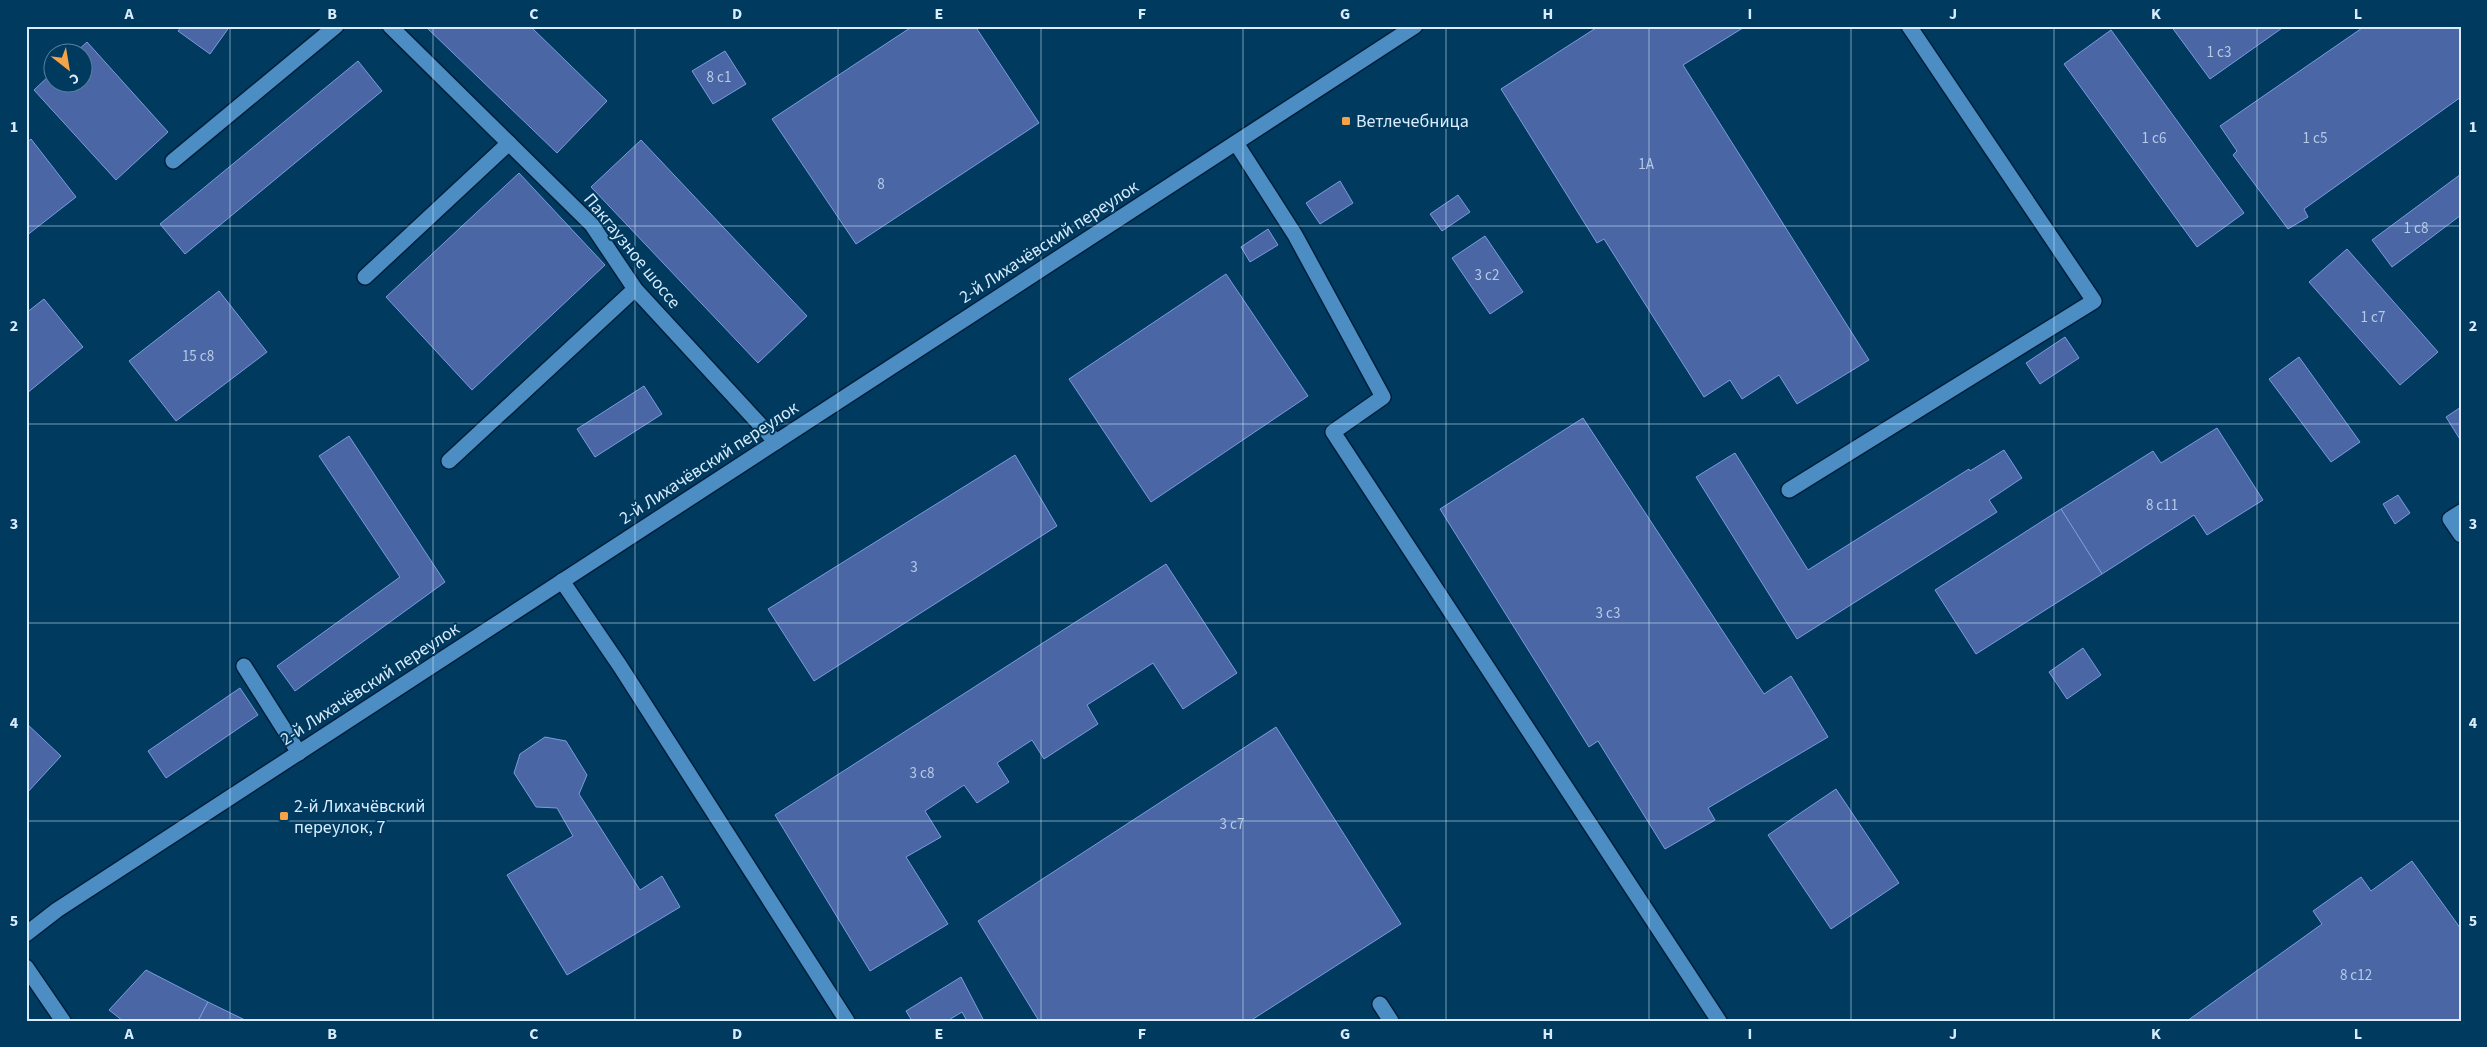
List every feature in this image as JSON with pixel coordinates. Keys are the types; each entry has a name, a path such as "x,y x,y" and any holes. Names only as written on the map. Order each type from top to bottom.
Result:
{"street":[{"path":"173,162 336,26"},
{"name":"Пакгаузное шоссе","path":"390,26 592,224 635,289 776,442"},
{"name":"2-й Лихачёвский переулок","path":"26,934 58,910 1414,26"},
{"path":"1789,490 2094,301 1909,26"},
{"path":"365,277 509,143"},
{"path":"1236,143 1295,235 1383,398 1333,432 1719,1021"},
{"path":"449,461 635,289"},
{"path":"2461,512 2450,519 2461,535"},
{"path":"562,581 620,666 847,1021"},
{"path":"244,666 299,753"},
{"path":"26,967 63,1021"},
{"path":"1380,1004 1392,1021"}],"building":[{"path":"182,26 230,26 210,54 178,31"},
{"path":"425,26 530,26 607,101 557,153"},
{"path":"913,26 975,26 1039,123 856,244 772,119"},
{"path":"1599,26 1746,26 1683,65 1869,360 1797,404 1779,375 1742,399 1730,380 1704,397 1604,239 1597,243 1501,89"},
{"path":"2171,26 2285,26 2210,79"},
{"path":"2365,26 2461,26 2461,97 2304,209 2308,217 2288,229 2233,155 2237,151 2220,126"},
{"path":"2111,30 2244,213 2197,247 2064,64"},
{"path":"92,48 168,132 116,180 34,90 42,82 42,92 92,92"},
{"path":"725,51 746,84 713,104 692,71"},
{"path":"358,61 382,91 185,254 160,224"},
{"path":"31,139 76,197 26,236 26,143"},
{"path":"641,140 807,316 758,363 591,187"},
{"path":"519,173 605,265 472,390 386,297"},
{"path":"2461,174 2461,215 2392,267 2372,240"},
{"path":"1340,181 1353,203 1320,224 1306,203"},
{"path":"1458,195 1470,212 1442,231 1430,214"},
{"path":"1268,229 1278,245 1250,262 1241,247"},
{"path":"1485,236 1523,292 1490,314 1452,258"},
{"path":"2347,249 2438,352 2400,385 2309,282"},
{"path":"1226,274 1308,396 1151,502 1069,379"},
{"path":"219,291 267,352 176,421 129,361"},
{"path":"44,299 83,347 26,394 26,313"},
{"path":"2065,337 2079,358 2040,384 2026,363"},
{"path":"2299,357 2360,442 2331,462 2269,379"},
{"path":"644,386 662,414 595,457 577,429"},
{"path":"2461,407 2461,441 2446,417"},
{"path":"1583,418 1764,694 1791,676 1828,737 1708,808 1715,820 1665,849 1598,741 1589,747 1440,509"},
{"path":"2217,428 2263,500 2207,535 2194,515 2102,574 2061,509 2153,451 2161,463"},
{"path":"349,436 445,582 295,691 277,666 400,577 319,456"},
{"path":"2004,450 2022,478 1989,500 1997,512 1797,639 1696,477 1735,453 1808,570 1969,469 1970,471"},
{"path":"1015,455 1057,526 814,681 768,609"},
{"path":"2398,495 2410,513 2395,524 2383,504"},
{"path":"2061,509 2102,574 1976,654 1935,590"},
{"path":"1166,564 1237,673 1183,709 1153,663 1087,705 1098,724 1044,759 1032,740 997,763 1009,782 977,803 964,785 925,811 941,837 906,857 948,924 870,971 775,815"},
{"path":"2083,648 2101,675 2067,699 2049,672"},
{"path":"240,688 258,715 166,778 148,751"},
{"path":"26,723 61,756 26,794"},
{"path":"1276,727 1401,924 1250,1021 1039,1021 978,921"},
{"path":"545,737 566,741 587,775 579,794 640,890 662,876 680,907 567,975 507,875 573,836 557,808 536,807 514,773 520,754"},
{"path":"1836,789 1899,883 1831,929 1768,835"},
{"path":"2412,861 2461,929 2461,1021 2187,1021 2322,924 2313,911 2361,877 2371,891"},
{"path":"146,970 208,1002 198,1021 123,1021 109,1010"},
{"path":"961,977 984,1021 967,1021 962,1012 947,1021 912,1021 906,1011"},
{"path":"208,1002 247,1021 198,1021"}],"place":[{"name":"Ветлечебница","path":"1346,121"},
{"name":"2-й Лихачёвский переулок, 7","path":"284,816"}]}
